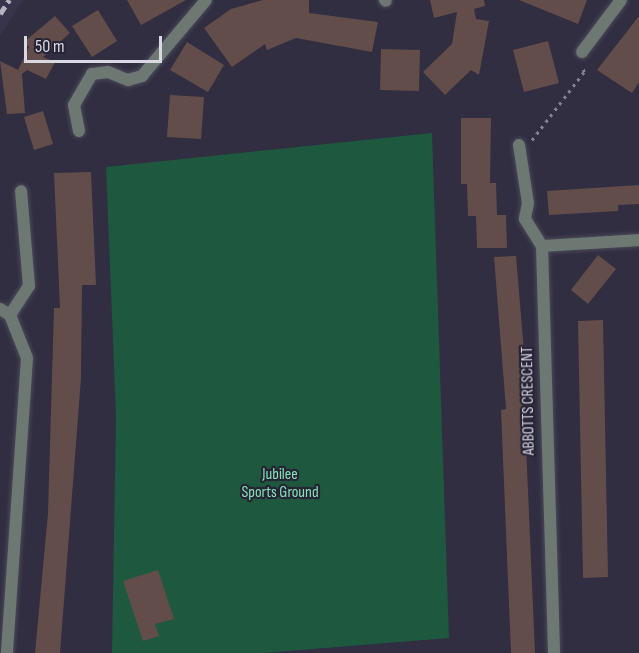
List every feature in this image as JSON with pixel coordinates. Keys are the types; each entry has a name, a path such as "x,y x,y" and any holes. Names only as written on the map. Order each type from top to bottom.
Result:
{"street":[{"path":"582,52 621,0"},
{"path":"79,131 74,105 92,74 108,72 128,80 142,76 202,1"},
{"path":"519,145 528,203 525,219 542,246 639,240"},
{"path":"7,653 27,358 5,312 29,286 21,190"},
{"name":"ABBOTTS CRESCENT","path":"542,246 554,653"}],"path":[{"path":"534,139 584,72"}],"shaded area":[{"path":"0,0 23,0 0,36"}],"green space":[{"name":"Jubilee Sports Ground","path":"432,133 449,638 263,653 112,653 116,417 106,167"}],"building":[{"path":"127,0 186,0 141,25"},
{"path":"263,0 309,0 309,13 378,22 372,52 296,38 267,50 265,44 232,67 204,28 231,9"},
{"path":"430,0 484,0 485,6 474,9 476,19 489,21 479,75 471,70 445,95 423,72 452,44 457,12 434,18"},
{"path":"519,0 587,0 578,24"},
{"path":"98,10 117,41 92,57 72,26"},
{"path":"55,16 70,33 43,57 55,62 46,79 27,70 22,74 25,113 7,114 0,61 18,70 29,47 24,42"},
{"path":"639,16 639,82 632,93 597,70"},
{"path":"548,41 559,83 524,92 513,50"},
{"path":"187,42 224,65 208,92 170,70"},
{"path":"381,49 420,50 419,91 380,90"},
{"path":"170,95 204,97 201,139 167,137"},
{"path":"43,111 53,144 34,150 24,117"},
{"path":"461,118 491,118 490,183 496,183 497,215 506,215 507,248 477,248 476,216 468,216 467,184 461,184"},
{"path":"91,172 96,285 82,285 81,378 60,653 35,653 48,513 54,308 60,308 54,173"},
{"path":"639,185 639,204 618,205 618,211 549,215 547,191"},
{"path":"598,255 616,269 588,304 571,290"},
{"path":"516,256 528,399 524,399 535,653 511,653 501,410 506,409 494,257"},
{"path":"603,320 608,577 583,578 578,321"},
{"path":"158,570 174,619 155,624 159,636 143,641 123,581"}],"railway":[{"path":"0,14 9,0"}]}
